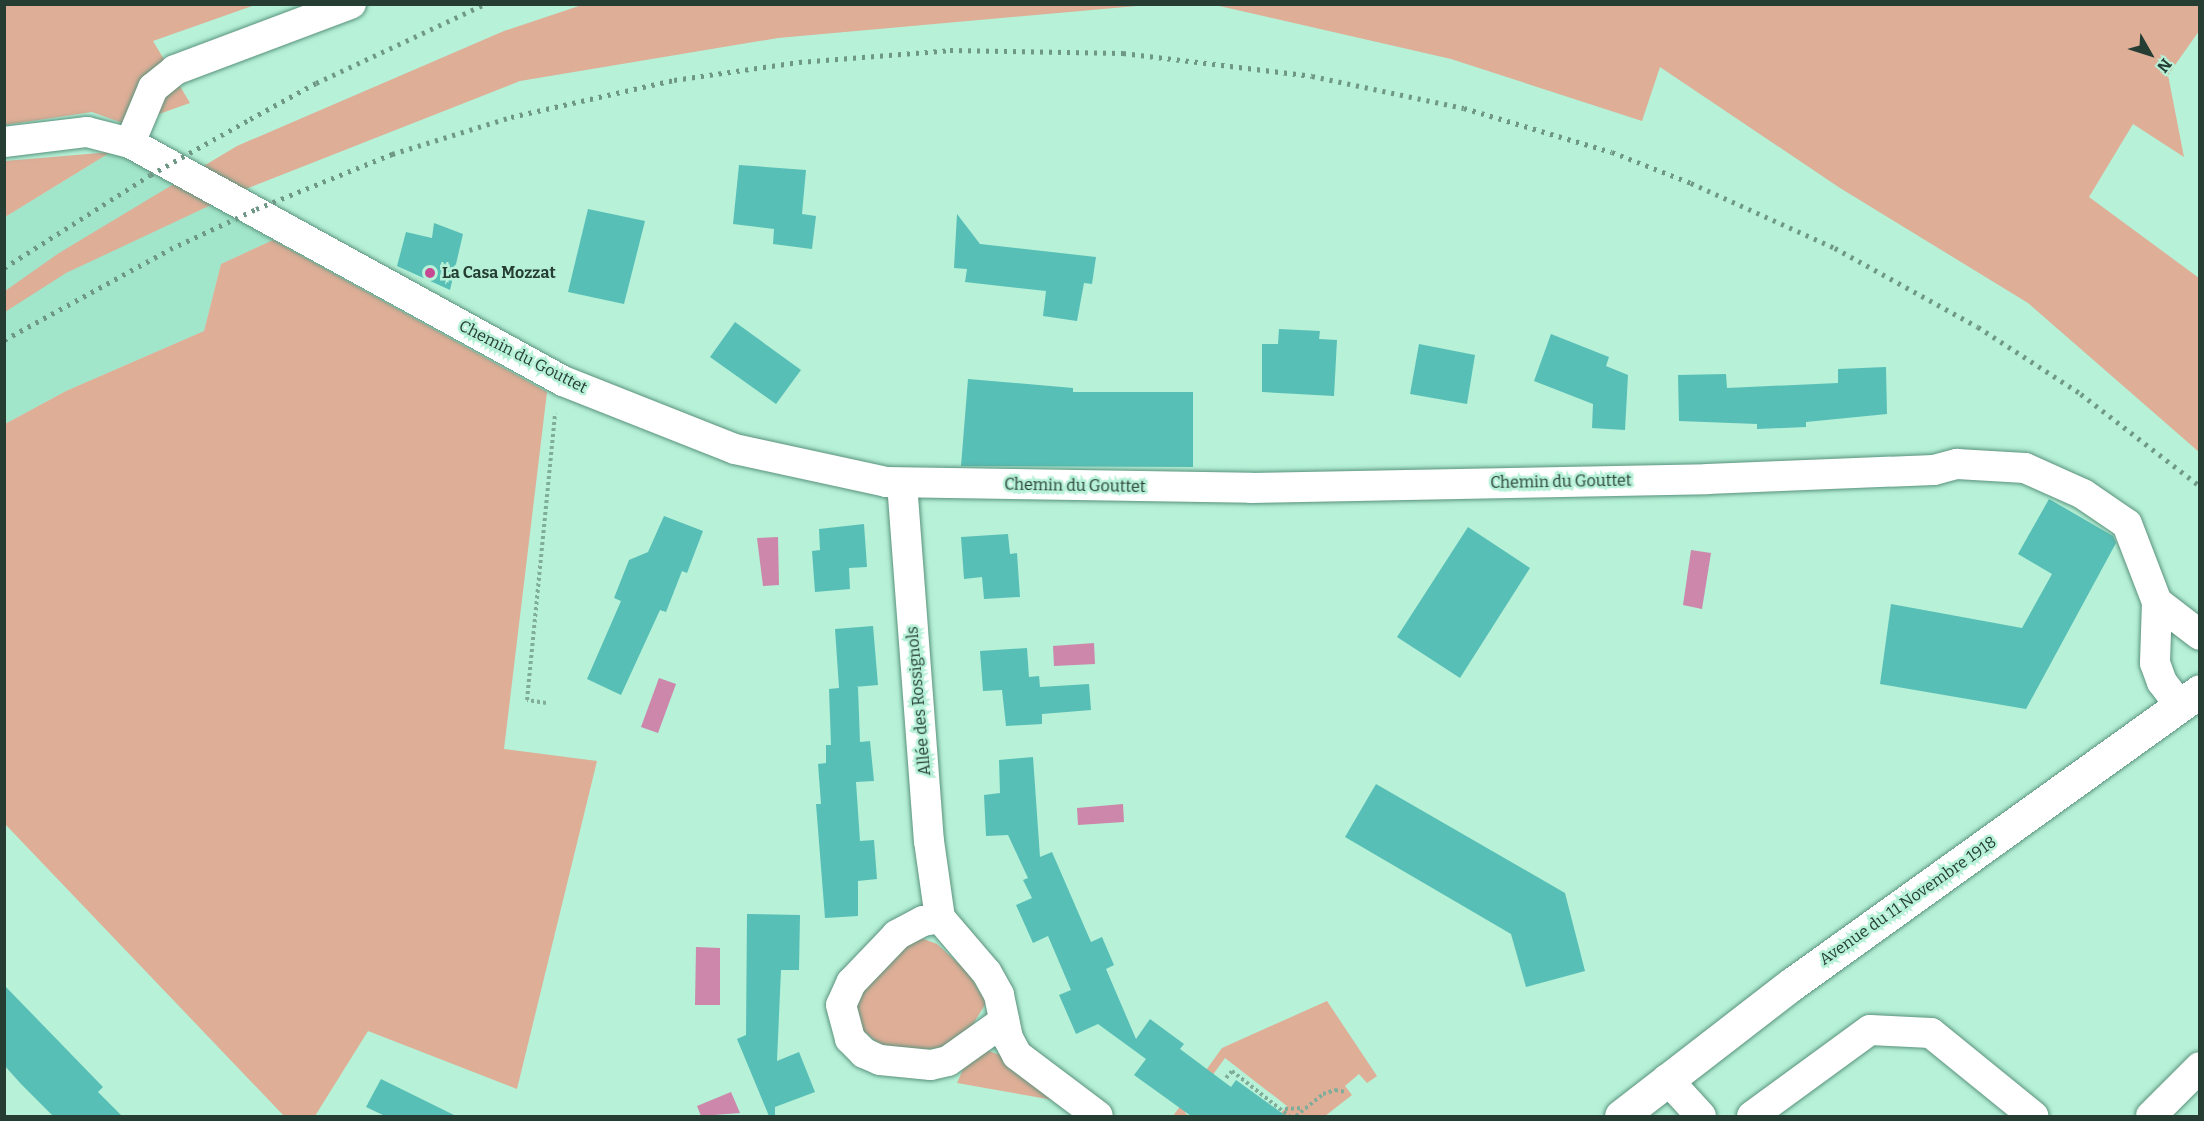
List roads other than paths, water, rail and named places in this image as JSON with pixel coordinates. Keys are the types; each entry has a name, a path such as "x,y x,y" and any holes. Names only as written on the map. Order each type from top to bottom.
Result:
{"main road":[{"name":"Avenue du 11 Novembre 1918","path":"1621,1116 1792,984 2190,698"}],"street":[{"path":"130,143 153,88 175,70 351,4"},
{"name":"Chemin du Gouttet","path":"4,142 87,132 130,143 562,381 735,449 902,483 1251,488 1707,479 1934,470 1957,464 2025,468 2083,494 2127,524 2157,602 2155,663 2162,682 2190,698"},
{"name":"Allée des Rossignols","path":"902,483 929,841 940,918 947,931 987,973 999,995 1004,1021 1017,1055 1098,1116"},
{"path":"2157,602 2199,635"},
{"path":"940,918 923,921 897,935 851,983 841,1005 850,1039 864,1053 880,1060 932,1065 948,1061 1004,1021"},
{"path":"1752,1116 1870,1029 1931,1033 2033,1116"},
{"path":"2151,1116 2199,1067"},
{"path":"1667,1079 1701,1116"}],"railway":[{"path":"4,268 150,175 250,119 316,83 485,4"},
{"path":"4,340 170,249 256,209 392,154 511,117 674,80 799,62 950,50 1123,53 1312,76 1464,108 1612,152 1691,183 1835,248 1978,327 2081,394 2200,486"}],"place":[{"name":"La Casa Mozzat","path":"430,273"}]}
